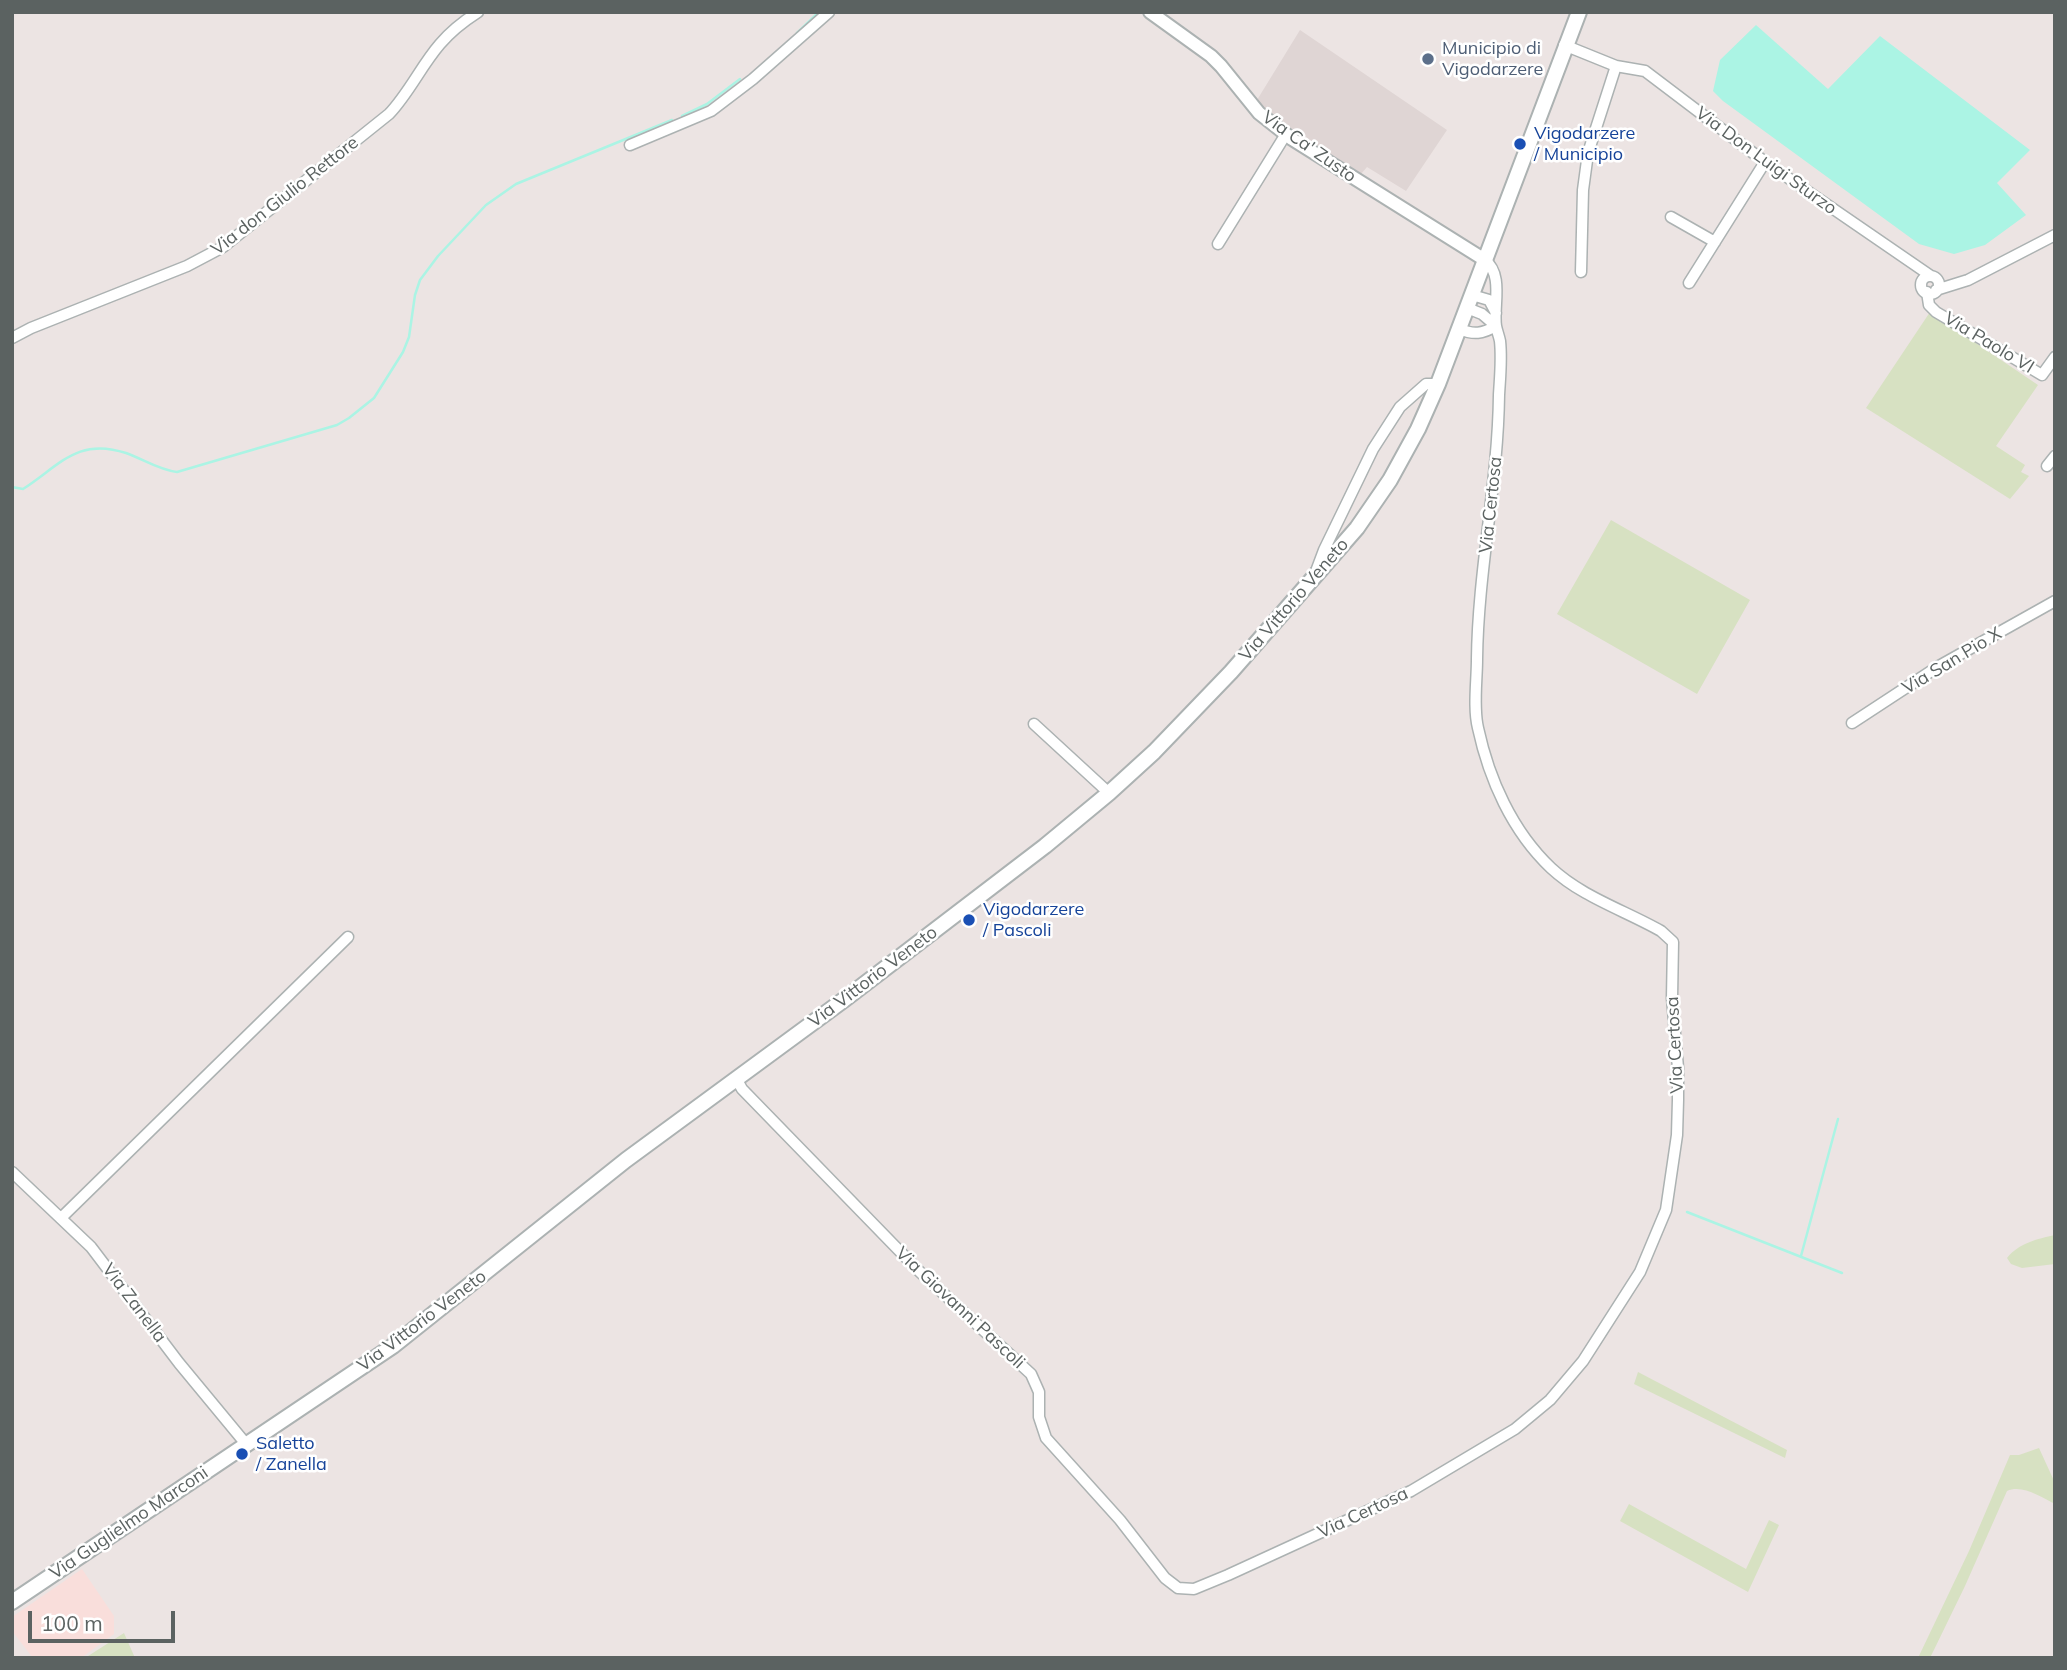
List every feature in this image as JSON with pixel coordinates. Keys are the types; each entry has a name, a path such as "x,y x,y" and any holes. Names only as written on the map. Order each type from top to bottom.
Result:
{"main road":[{"name":"Via Vittorio Veneto","path":"246,1444 393,1346 626,1160 1045,846 1109,793 1184,721 1314,578 1357,527 1390,480 1418,429 1438,384 1579,12"},
{"name":"Via Guglielmo Marconi","path":"12,1602 246,1444"}],"street":[{"name":"Via don Giulio Rettore","path":"12,338 187,267 223,247 389,114 440,44 461,23 478,12"},
{"path":"631,145 711,111 753,79 829,12"},
{"name":"Via Ca' Zusto","path":"1150,12 1211,57 1259,113 1286,134 1485,261"},
{"name":"Via Don Luigi Sturzo","path":"1564,46 1616,66 1645,71 1765,162 1914,266 1920,267 1931,284"},
{"path":"1581,272 1583,190 1588,153 1616,66"},
{"path":"1218,244 1286,134"},
{"path":"1689,283 1765,162"},
{"path":"1671,217 1714,242"},
{"path":"1931,284 1954,284 1968,280 2055,235"},
{"name":"Via Certosa","path":"1178,1588 1194,1589 1228,1575 1411,1491 1515,1429 1550,1399 1583,1361 1640,1272 1666,1210 1677,1135 1678,1100 1672,998 1673,942 1651,926 1573,886 1550,867 1510,815 1500,796 1477,726 1478,617 1499,431 1500,341 1496,326 1494,271 1492,265 1485,261"},
{"name":"Via Paolo VI","path":"1931,284 1929,305 1936,312 2042,375 2055,357"},
{"path":"1470,302 1489,300 1496,313"},
{"path":"1459,329 1471,334 1483,333 1496,326 1470,302"},
{"path":"1314,578 1331,534 1400,407 1426,384 1438,384"},
{"path":"2048,466 2055,456"},
{"name":"Via San Pio X","path":"1852,723 1939,667 2055,601"},
{"path":"1034,724 1109,793"},
{"path":"61,1217 348,937"},
{"name":"Via Giovanni Pascoli","path":"736,1078 751,1098 920,1272 1031,1374 1039,1392 1039,1417 1046,1438 1119,1520 1165,1578 1178,1588"},
{"name":"Via Zanella","path":"12,1172 61,1217 107,1266 179,1363 246,1444"}],"shaded area":[{"path":"1756,25 1828,89 1880,36 2030,150 1997,183 2026,215 1985,245 1954,254 1919,244 1713,91 1720,60"},
{"path":"1300,30 1447,130 1406,191 1367,167 1361,174 1261,108 1257,100"},
{"path":"1930,312 2038,385 1996,446 2025,465 2021,472 2029,476 2010,499 1866,408"},
{"path":"1611,520 1750,600 1697,694 1557,614"},
{"path":"2055,1235 2055,1264 2022,1268 2011,1264 2007,1258 2023,1245"},
{"path":"1638,1372 1787,1450 1785,1458 1634,1384"},
{"path":"2039,1448 2055,1483 2055,1504 2025,1490 2007,1491 1930,1658 1918,1658 1969,1551 2010,1455 2019,1455"},
{"path":"1629,1504 1746,1569 1769,1520 1779,1525 1748,1592 1620,1521"},
{"path":"82,1569 114,1616 114,1634 81,1658 33,1658 12,1631 12,1617"},
{"path":"124,1633 135,1658 85,1658"}],"waterway":[{"path":"797,33 819,12"},
{"path":"682,116 707,104 740,79"},
{"path":"12,487 23,489 59,463 82,451 109,449 177,472 337,425 374,398 403,352 409,337 420,280 438,256 486,205 516,184 672,120"},
{"path":"1801,1256 1838,1119"},
{"path":"1687,1212 1842,1273"}],"place":[{"name":"Municipio di Vigodarzere","path":"1428,59"},
{"name":"Vigodarzere / Municipio","path":"1520,144"},
{"name":"Vigodarzere / Pascoli","path":"969,920"},
{"name":"Saletto / Zanella","path":"242,1454"}]}
